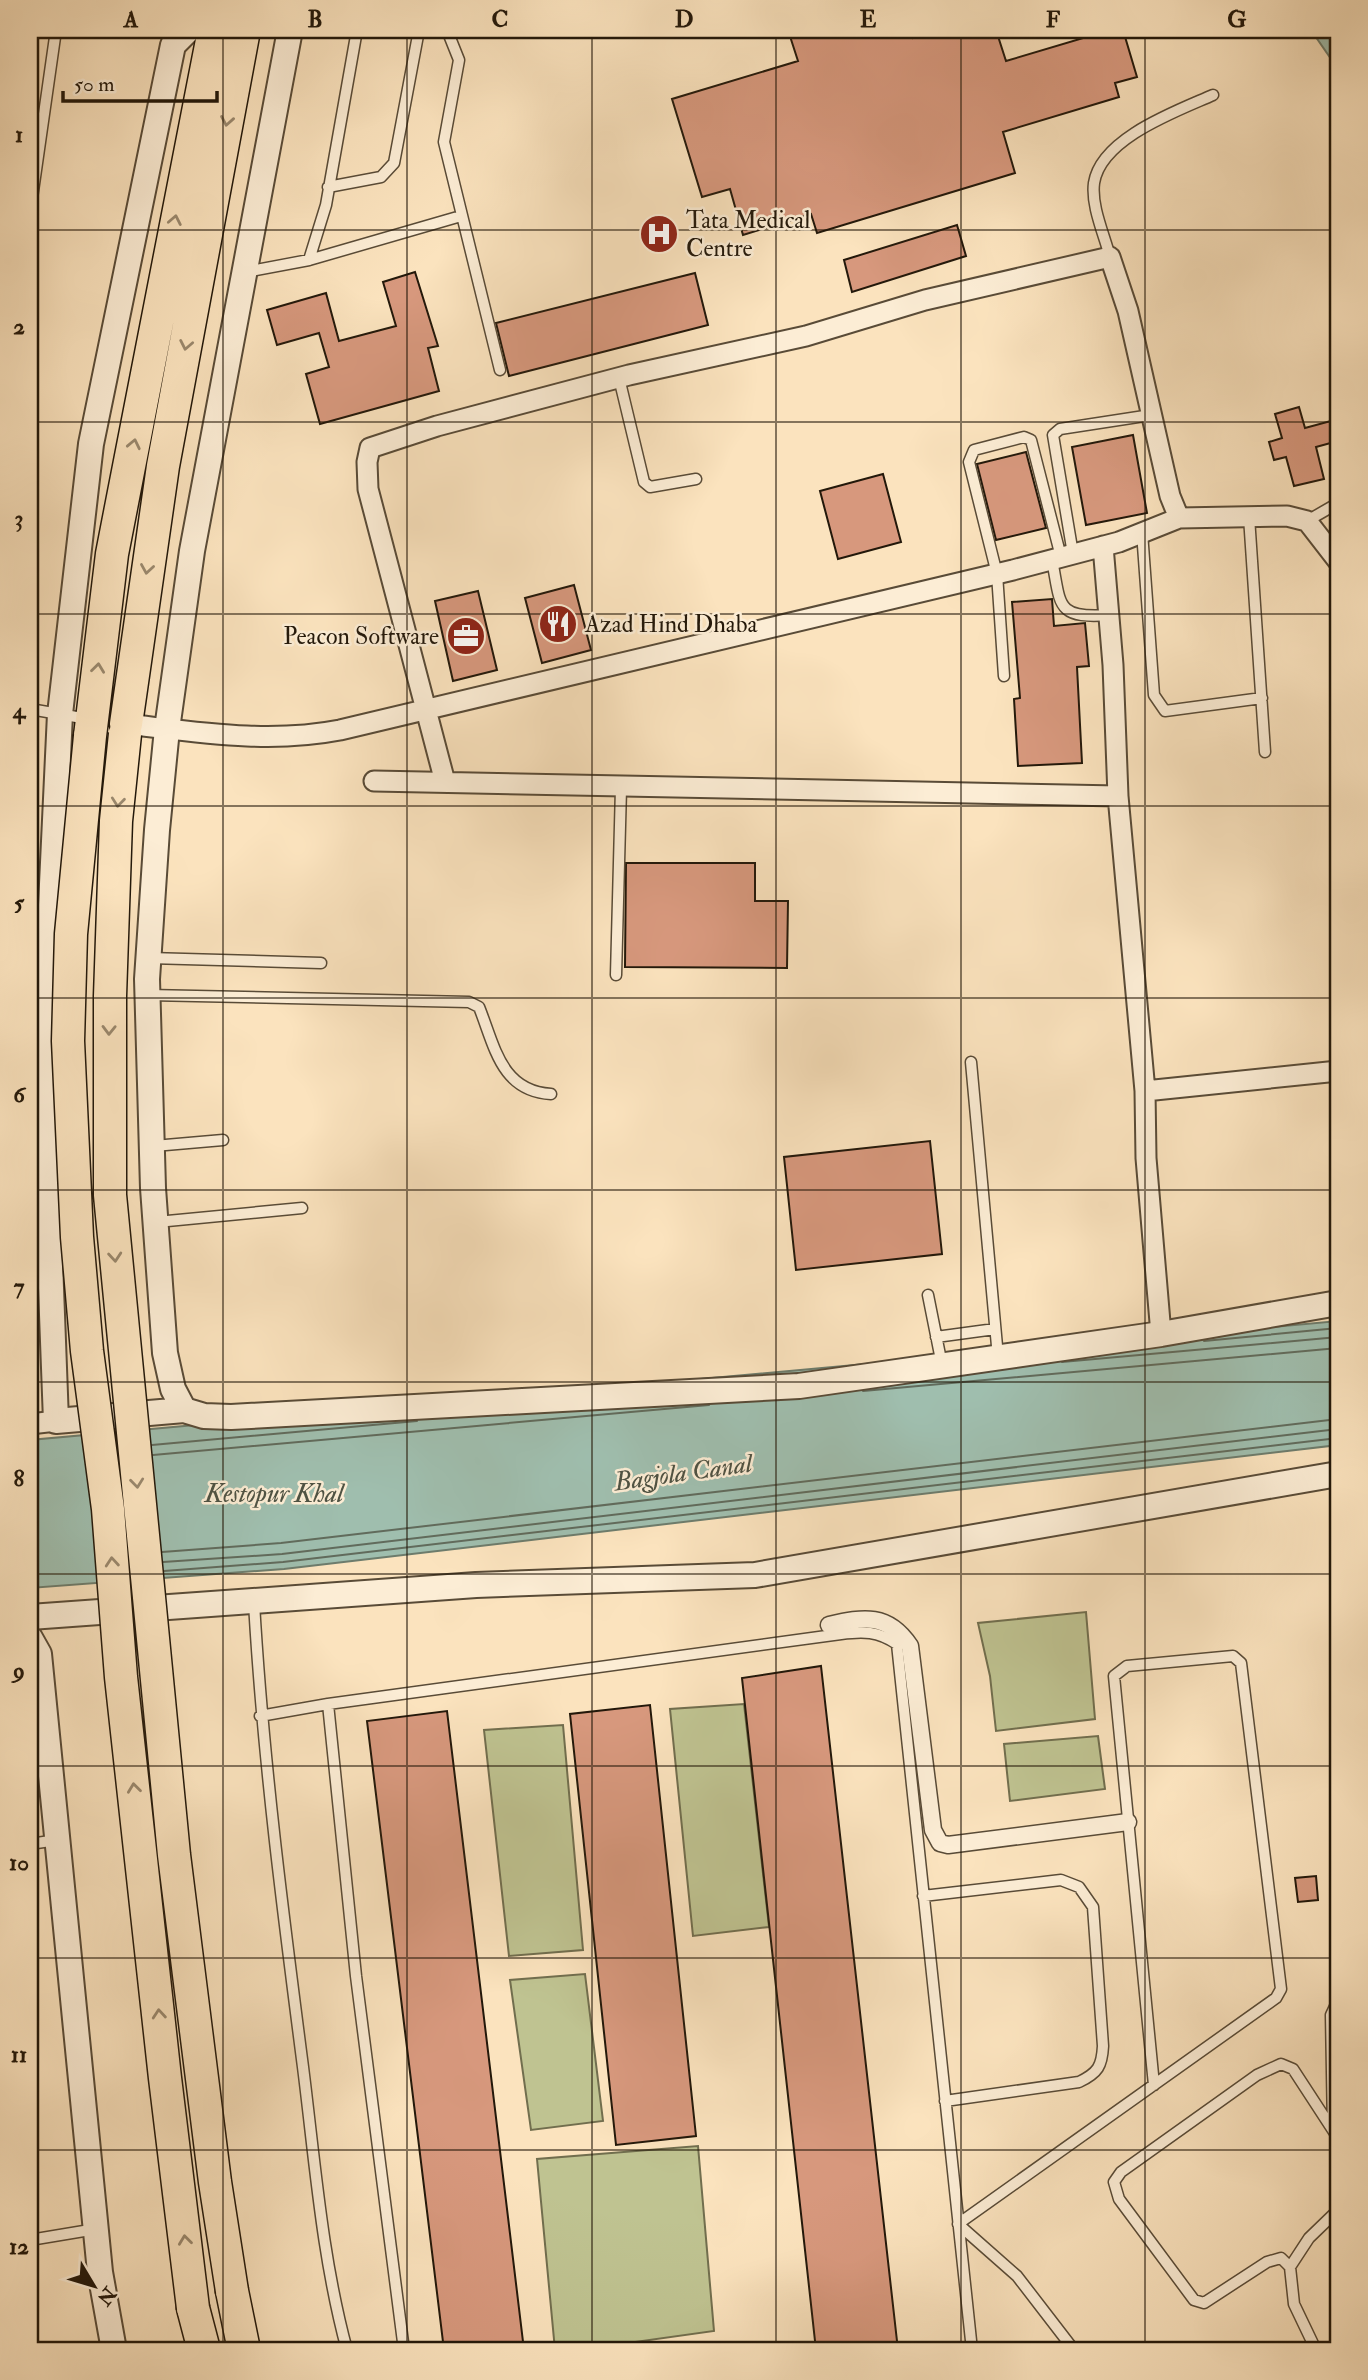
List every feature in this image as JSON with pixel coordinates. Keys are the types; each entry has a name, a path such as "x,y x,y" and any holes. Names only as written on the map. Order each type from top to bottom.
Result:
{"main road":[{"path":"204,2350 193,2308 165,2078 121,1677 108,1509 87,1351 77,1237 68,1041 70,961 91,728 112,554 214,30"},
{"path":"244,30 163,466 125,729 116,821 110,996 110,1195 174,1854 215,2182 244,2350"}],"street":[{"path":"56,1421 43,1076 60,714 91,444 173,45 188,30"},
{"path":"184,1410 173,1389 165,1353 152,1146 148,958 167,729 192,551 290,30"},
{"path":"445,782 368,489 370,448 437,426 619,378 806,336 925,300 1110,257 1128,311 1170,496 1179,518"},
{"path":"125,729 292,737 340,730 997,574 1103,546 1179,518 1287,516 1307,521 1338,561"},
{"path":"1103,546 1118,796 1144,1091 1146,1158 1161,1334"},
{"path":"374,781 1118,796"},
{"path":"1144,1091 1338,1071"},
{"path":"30,1424 184,1410 204,1416 231,1417 786,1387 1161,1334 1338,1303"},
{"path":"30,1617 476,1585 755,1575 1338,1474"},
{"path":"829,1625 883,1620 895,1627 910,1646 933,1830 940,1843 948,1845 1128,1822"},
{"path":"30,1638 39,1654 36,1692 57,1840 100,2272 114,2350"}],"lane":[{"path":"30,212 56,30"},
{"path":"309,260 326,205 357,30"},
{"path":"328,187 381,177 394,163 419,30"},
{"path":"447,30 459,60 443,142 500,370"},
{"path":"1110,257 1094,198 1094,180 1102,165 1119,145 1143,127 1213,95"},
{"path":"243,272 309,260 461,216"},
{"path":"619,378 644,482 650,487 696,479"},
{"path":"1109,615 1074,615 1060,602 1062,557 1053,435 1060,429 1151,415"},
{"path":"1004,676 997,574 969,462 974,450 1024,436 1031,440 1062,557"},
{"path":"1307,521 1333,506 1338,507"},
{"path":"1249,517 1265,752"},
{"path":"1142,532 1154,695 1160,706 1166,711 1262,698"},
{"path":"30,709 60,714 91,728"},
{"path":"616,975 621,788"},
{"path":"148,958 321,963"},
{"path":"147,995 470,1002 479,1007 509,1076 532,1093 551,1094"},
{"path":"971,1062 998,1358"},
{"path":"152,1146 223,1140"},
{"path":"156,1222 302,1209"},
{"path":"929,1295 942,1366"},
{"path":"936,1337 995,1329"},
{"path":"254,1603 260,1716 329,2271 347,2350"},
{"path":"260,1716 328,1704 841,1633 864,1631 882,1634 897,1644 972,2350"},
{"path":"958,2224 1154,2085 1276,1998 1283,1983 1241,1663 1233,1656 1126,1666 1114,1676 1154,2085"},
{"path":"328,1704 358,1990 404,2350"},
{"path":"30,1844 57,1840"},
{"path":"923,1896 1061,1880 1079,1887 1093,1907 1103,2046 1102,2064 1094,2075 1079,2082 945,2101"},
{"path":"1336,2134 1331,2015 1338,2000"},
{"path":"1316,2350 1294,2304 1290,2267 1281,2258 1267,2262 1204,2303 1194,2300 1119,2199 1114,2182 1121,2172 1256,2075 1280,2064 1293,2069 1336,2134"},
{"path":"1290,2267 1309,2238 1338,2210"},
{"path":"958,2224 1017,2276 1074,2350"},
{"path":"30,2240 96,2229"}],"green space":[{"path":"1086,1612 1095,1719 996,1731 990,1676 978,1623"},
{"path":"744,1704 769,1927 693,1936 670,1709"},
{"path":"563,1725 583,1950 509,1956 484,1730"},
{"path":"1098,1736 1105,1789 1010,1801 1004,1744"},
{"path":"585,1974 603,2121 531,2130 510,1980"},
{"path":"698,2146 714,2331 578,2350 555,2350 537,2159"}],"water":[{"path":"1311,30 1338,30 1338,69"},
{"name":"Kestopur Khal","path":"1338,1321 1338,1445 284,1569 30,1588 30,1440"}],"building":[{"name":"Tata Medical Centre","path":"788,30 911,30 913,38 941,30 996,30 1006,61 1110,30 1123,30 1137,77 1115,83 1119,97 1003,132 1015,173 817,233 811,214 743,235 730,189 702,197 672,99 798,61"},
{"path":"957,225 966,256 852,292 844,260"},
{"path":"415,272 438,346 428,348 439,391 320,424 306,374 329,367 319,333 277,345 267,310 326,293 339,341 396,326 383,282"},
{"path":"695,273 708,325 509,376 496,323"},
{"path":"1299,407 1305,428 1338,419 1338,441 1316,447 1324,479 1294,486 1286,457 1274,460 1269,442 1282,438 1275,414"},
{"path":"1133,435 1147,513 1086,525 1072,447"},
{"path":"1026,452 1046,528 996,540 977,464"},
{"path":"883,474 901,542 838,559 820,491"},
{"name":"Azad Hind Dhaba","path":"574,585 591,650 542,663 525,598"},
{"name":"Peacon Software","path":"478,591 497,670 453,681 435,601"},
{"path":"1052,599 1054,626 1085,623 1089,666 1077,667 1082,763 1018,766 1014,699 1020,698 1012,602"},
{"path":"626,863 755,863 755,901 788,901 787,968 625,967"},
{"path":"930,1141 942,1254 796,1270 784,1157"},
{"path":"821,1666 898,2350 816,2350 742,1678"},
{"path":"650,1705 696,2136 616,2145 570,1714"},
{"path":"447,1711 524,2350 444,2350 367,1721"},
{"path":"1316,1876 1318,1900 1298,1902 1295,1878"}],"place":[{"name":"Tata Medical Centre","path":"659,234"},
{"name":"Azad Hind Dhaba","path":"558,624"},
{"name":"Peacon Software","path":"466,636"}],"water label":[{"name":"Bagjola Canal","path":"683,1473"}]}
